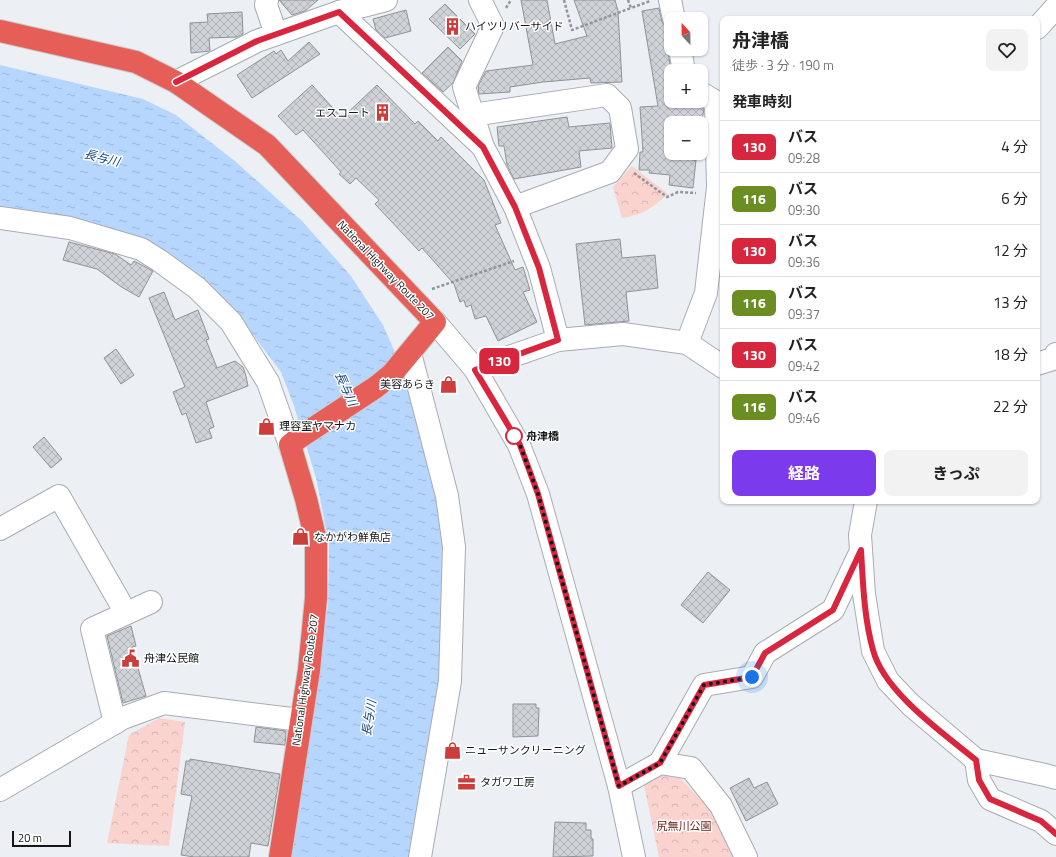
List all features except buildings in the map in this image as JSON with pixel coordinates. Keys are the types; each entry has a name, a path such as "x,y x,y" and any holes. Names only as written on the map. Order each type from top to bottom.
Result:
{"highway":[{"name":"National Highway Route 207","path":"0,31 136,62 176,82 267,145 435,322 392,374 376,387 293,442 316,542 316,598 309,670 300,720 280,857"}],"street":[{"path":"267,0 266,5 276,34"},
{"path":"176,82 257,41 339,12 386,0"},
{"path":"480,0 493,26 464,87 483,147 515,207 539,268 558,340"},
{"path":"670,0 673,12"},
{"path":"1040,25 1056,7"},
{"path":"339,12 483,147"},
{"path":"687,343 706,293 719,189 713,94"},
{"path":"472,115 607,95 620,108 626,149 610,172 515,207"},
{"path":"0,218 70,228 141,249 197,288 231,322 268,382 293,442"},
{"path":"435,322 475,370 520,445 538,494 619,786 634,857"},
{"path":"475,370 558,340 623,334 687,343 720,365"},
{"path":"1040,363 1053,359 1056,354"},
{"path":"406,358 446,496 454,547 450,681 420,857"},
{"path":"0,530 59,496 126,613"},
{"path":"865,504 860,535 864,594 873,651 888,681 911,705 976,760 1045,774 1056,778"},
{"path":"619,786 660,763 704,685 752,677 765,653 833,610 861,550"},
{"path":"115,723 92,629 152,602"},
{"path":"0,790 115,723 164,703 300,720"},
{"path":"976,760 979,780 990,799 1041,821 1056,834"},
{"path":"660,763 691,768 721,806 746,857"}],"path":[{"path":"564,0 572,30 654,0"},
{"path":"628,0 631,8"},
{"path":"618,161 666,197 678,192 719,189"},
{"path":"411,296 534,255"}],"green space":[{"path":"632,166 668,194 642,213 622,218 613,187"},
{"path":"159,718 185,722 169,846 107,843 129,735"},
{"name":"尻無川公園","path":"665,775 677,775 709,808 734,857 659,857 643,781"}],"water":[{"name":"長与川","path":"0,65 143,99 176,115 236,162 302,221 351,276 383,325 411,389 434,478 446,550 440,684 413,857 291,857 328,605 329,544 316,478 294,406 281,372 238,315 146,244 0,214"}],"bus line":[{"name":"130","path":"176,82 257,41 339,12 483,147 515,207 539,268 558,340 475,370 520,445 538,494 569,599 619,786 660,763 704,685 752,677 765,653 833,610 861,550 864,594 873,651 888,681 911,705 976,760 979,780 990,799 1041,821 1056,834"}],"place":[{"name":"ハイツリバーサイド","path":"452,26"},
{"name":"エスコート","path":"383,113"},
{"name":"美容あらき","path":"448,384"},
{"name":"理容室ヤマナカ","path":"266,426"},
{"name":"舟津橋","path":"514,436"},
{"name":"なかがわ鮮魚店","path":"301,537"},
{"name":"舟津公民館","path":"131,658"},
{"name":"ニューサンクリーニング","path":"452,750"},
{"name":"タガワ工房","path":"467,782"}],"route":[{"path":"514,436 512,432 520,445 538,494 569,599 619,786 660,763 704,685 752,677"}]}
